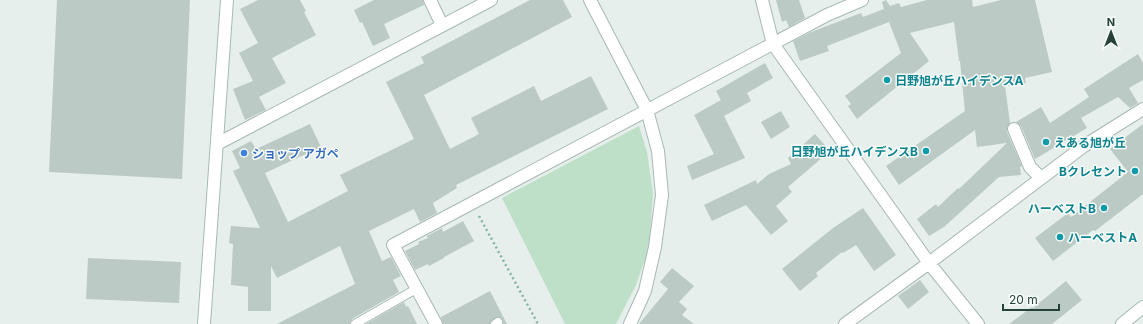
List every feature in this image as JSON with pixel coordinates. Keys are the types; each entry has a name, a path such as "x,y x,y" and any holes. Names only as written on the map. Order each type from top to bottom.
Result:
{"street":[{"path":"204,324 227,0"},
{"path":"430,0 442,25"},
{"path":"217,144 491,0"},
{"path":"590,0 647,110 658,151 662,195 655,247 645,291 630,324"},
{"path":"762,0 773,44 929,263 978,324"},
{"path":"436,324 393,245 827,15 862,0"},
{"path":"845,324 929,263 1084,146 1143,109"},
{"path":"1014,129 1030,167 1041,178"},
{"path":"1122,324 1143,307"}],"lane":[{"path":"355,324 416,289"}],"path":[{"path":"472,202 538,324"}],"green space":[{"path":"639,126 647,152 653,193 649,248 636,285 616,324 565,324 502,198"}],"building":[{"path":"57,0 190,0 182,179 49,172"},
{"path":"258,0 300,0 306,11 304,12 316,35 272,58 286,83 259,97 266,110 245,120 233,89 253,81 239,53 258,43 240,9"},
{"path":"374,0 423,0 424,5 384,24 390,38 373,46 362,22 360,23 354,10"},
{"path":"530,0 563,0 572,17 424,95 450,149 479,134 471,118 534,86 541,101 591,76 608,109 456,185 457,188 433,203 437,213 420,222 414,209 369,231 382,261 391,257 401,276 393,280 399,292 352,319 350,324 277,324 355,284 340,246 277,278 271,266 271,311 248,311 248,287 231,285 233,244 229,243 231,226 260,228 233,171 240,168 232,151 251,141 256,149 310,124 321,147 265,173 288,222 348,191 340,175 414,139 386,82 424,63 421,57"},
{"path":"776,0 799,0 805,18 789,27 786,20 782,22"},
{"path":"886,0 890,6 899,3 901,7 927,0 972,0 973,7 1001,0 1035,0 1052,72 1025,78 1026,83 1005,86 1010,123 1007,128 1007,132 1022,166 1020,167 1021,175 999,177 944,227 929,236 917,219 936,204 938,207 1007,143 977,147 975,130 899,185 886,166 965,111 954,22 910,33 929,61 857,119 848,106 851,104 845,96 901,53 889,22 827,46 829,51 800,61 793,41 811,32 861,13 863,17 884,9 882,2"},
{"path":"1138,54 1143,63 1143,80 1129,88 1138,103 1130,108 1118,97 1081,118 1087,128 1035,159 1021,126 1016,122 1041,107 1050,123 1089,97 1084,89"},
{"path":"765,63 773,78 747,93 751,101 724,116 745,158 692,180 687,166 714,154 694,115 721,100 716,91"},
{"path":"781,111 790,127 771,139 761,122"},
{"path":"1143,124 1143,194 1053,261 1035,238 1068,213 1071,217 1128,172 1110,149"},
{"path":"815,134 830,151 788,187 792,192 776,206 788,221 771,235 746,205 712,221 704,205 756,180 757,184 769,174 791,164 788,158"},
{"path":"863,208 896,255 874,271 856,245 843,253 842,252 816,273 818,276 800,291 782,269 833,228"},
{"path":"463,221 474,241 429,266 428,264 415,270 405,251 419,244 418,242 428,238 427,236 442,228 443,232"},
{"path":"88,258 181,262 179,303 86,299"},
{"path":"672,268 694,286 679,302 687,309 682,315 694,324 639,324 668,289 660,282"},
{"path":"920,280 929,292 908,309 898,296"},
{"path":"1066,281 1082,300 1052,324 1009,324 1032,307 1033,308"},
{"path":"490,291 507,324 503,324 502,319 498,317 492,320 490,324 443,324 441,317"},
{"path":"404,302 406,307 408,306 417,324 366,324"}],"place":[{"name":"日野旭が丘ハイデンスA","path":"887,80"},
{"name":"えある旭が丘","path":"1046,142"},
{"name":"日野旭が丘ハイデンスB","path":"926,151"},
{"name":"ショップ アガペ","path":"244,153"},
{"name":"Bクレセント","path":"1135,171"},
{"name":"ハーベストB","path":"1104,208"},
{"name":"ハーベストA","path":"1060,237"}]}
